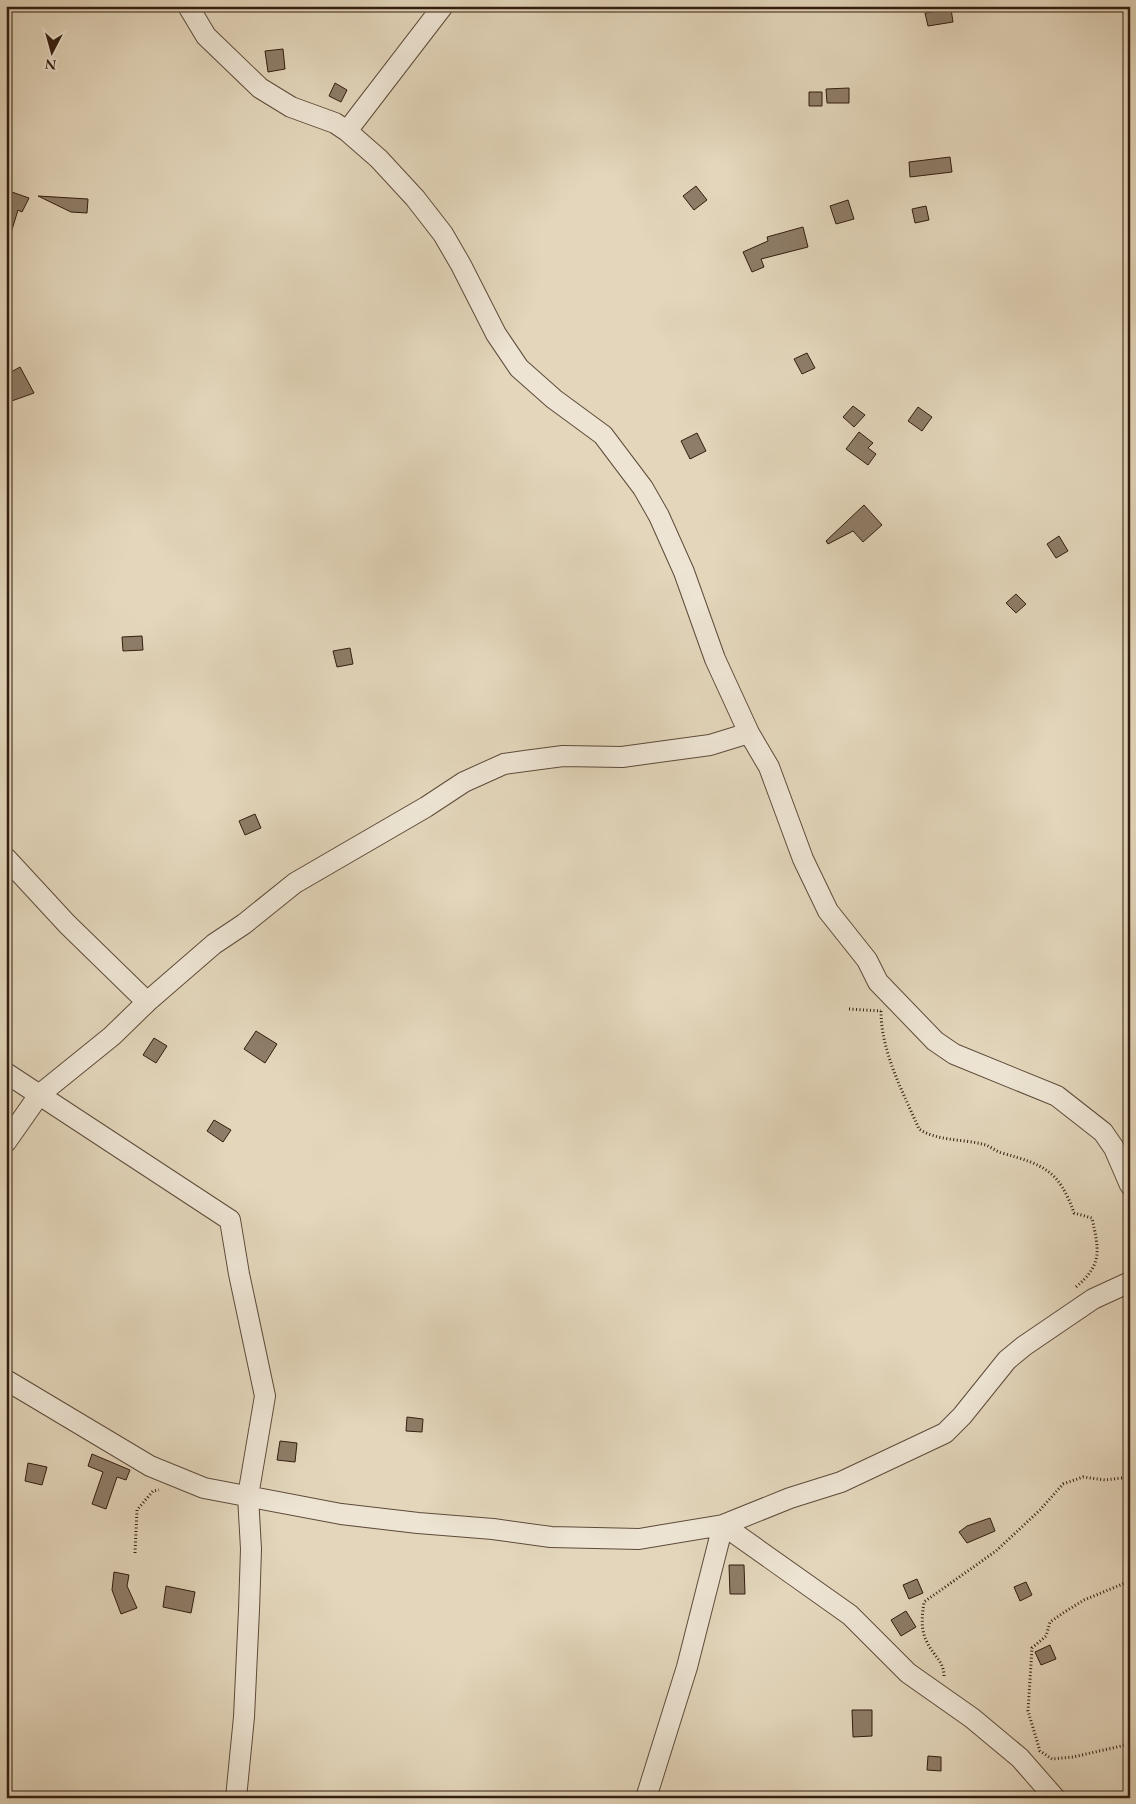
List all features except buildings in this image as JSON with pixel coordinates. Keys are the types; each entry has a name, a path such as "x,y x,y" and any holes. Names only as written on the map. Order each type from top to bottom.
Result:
{"street":[{"path":"188,6 206,36 260,88 291,107 335,124 347,131 397,179 442,234 461,265 496,334 519,368 554,400 603,435 643,488 659,516 684,572 715,659 749,733 769,767 803,859 828,912 866,960 878,982 898,1000 935,1041 954,1054 1057,1096 1103,1132 1114,1148 1130,1185"},
{"path":"347,131 444,6"},
{"path":"6,1142 39,1095 112,1036 147,1002 214,944 244,924 296,883 464,782 504,764 564,756 622,757 710,745 749,733"},
{"path":"6,858 67,924 147,1002"},
{"path":"6,1073 230,1220 239,1274 265,1396 255,1466 248,1496 250,1549 249,1610 244,1717 236,1798"},
{"path":"6,1380 150,1466 204,1488 341,1514 418,1523 493,1529 551,1537 639,1538 723,1525 790,1498 841,1482 945,1433 962,1416 1007,1360 1024,1346 1093,1299 1130,1282"},
{"path":"723,1525 850,1615 908,1673 940,1695 1020,1758 1055,1798"},
{"path":"646,1798 687,1667 723,1525"}],"path":[{"path":"849,1009 881,1012 898,1000"},
{"path":"881,1012 881,1028 896,1076 919,1129 947,1139 984,1144 1000,1153 1034,1162 1047,1169 1056,1178 1074,1213 1092,1218 1099,1251 1089,1276 1074,1288"},
{"path":"940,1695 944,1673 940,1660 928,1645 922,1627 924,1602 937,1590 965,1574 996,1550 1040,1510 1063,1484 1083,1477 1105,1480 1130,1477"},
{"path":"135,1553 138,1510 153,1491 161,1490"},
{"path":"1130,1582 1084,1600 1050,1622 1046,1636 1032,1648 1028,1711 1040,1751 1052,1759 1073,1757 1130,1744"}]}
